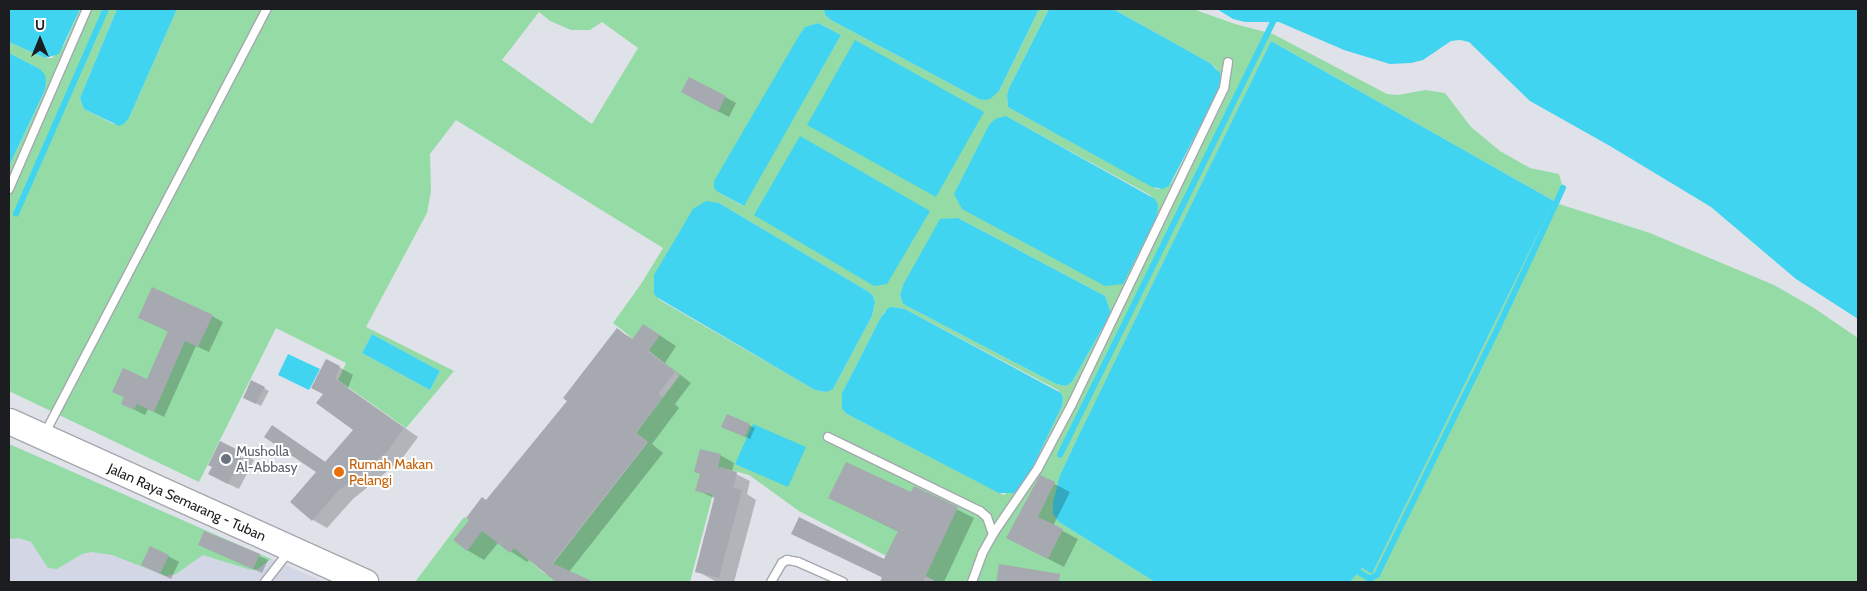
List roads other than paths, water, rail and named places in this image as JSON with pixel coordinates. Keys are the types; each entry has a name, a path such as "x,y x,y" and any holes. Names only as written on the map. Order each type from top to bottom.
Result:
{"highway":[{"name":"Jalan Raya Semarang - Tuban","path":"9,421 365,582"}],"lane":[{"path":"9,189 87,9"},
{"path":"43,437 266,9"},
{"path":"972,582 982,554 993,534 1038,468 1072,404 1224,88 1228,62"},
{"path":"828,436 980,510 987,517 993,534"},
{"path":"265,582 291,549"},
{"path":"771,582 782,562 787,560 798,562 843,582"}],"water":[{"path":"9,9 80,9 59,54 45,58 9,42"},
{"path":"117,9 177,9 129,118 119,126 84,109 80,98"},
{"path":"824,9 1039,9 999,91 990,99 985,100 979,99 831,20 825,15"},
{"path":"1049,9 1113,9 1210,63 1220,73 1221,79 1218,92 1169,186 1163,189 1152,187 1008,107 1007,95 1009,88"},
{"path":"1217,9 1858,9 1858,319 1796,279 1711,207 1610,146 1530,101 1469,42 1451,41 1423,60 1411,63 1390,64 1344,50 1279,22 1245,22 1233,19"},
{"path":"818,23 841,35 744,206 718,192 714,188 714,181 800,34 805,27"},
{"path":"855,40 984,112 936,197 807,125"},
{"path":"1271,41 1554,201 1372,574 1362,568 1350,582 1155,582 1059,522 1053,514 1053,502 1060,475"},
{"path":"9,53 40,69 45,75 46,82 45,90 9,166"},
{"path":"1006,116 1155,199 1158,205 1157,216 1123,284 1105,286 962,209 954,194 989,125 995,119"},
{"path":"800,136 930,211 887,284 874,286 754,215"},
{"path":"706,201 719,203 873,296 875,302 872,316 833,389 827,392 815,390 654,294 654,275 693,209"},
{"path":"958,218 1105,296 1111,313 1072,382 1066,386 1056,384 903,304 900,295 903,285 940,219"},
{"path":"888,308 905,309 1061,393 1063,397 1062,406 1031,471 1016,493 999,493 847,414 842,409 842,393 881,317"},
{"path":"372,334 440,371 430,390 362,353"},
{"path":"288,354 320,369 309,390 278,375"},
{"path":"753,424 806,447 788,487 735,464"}],"waterway":[{"path":"16,214 106,9"},
{"path":"1060,455 1274,21"},
{"path":"1359,572 1370,579 1377,575 1498,328 1563,188"}],"place":[{"name":"Musholla Al-Abbasy","path":"226,459"},
{"name":"Rumah Makan Pelangi","path":"339,472"}]}
